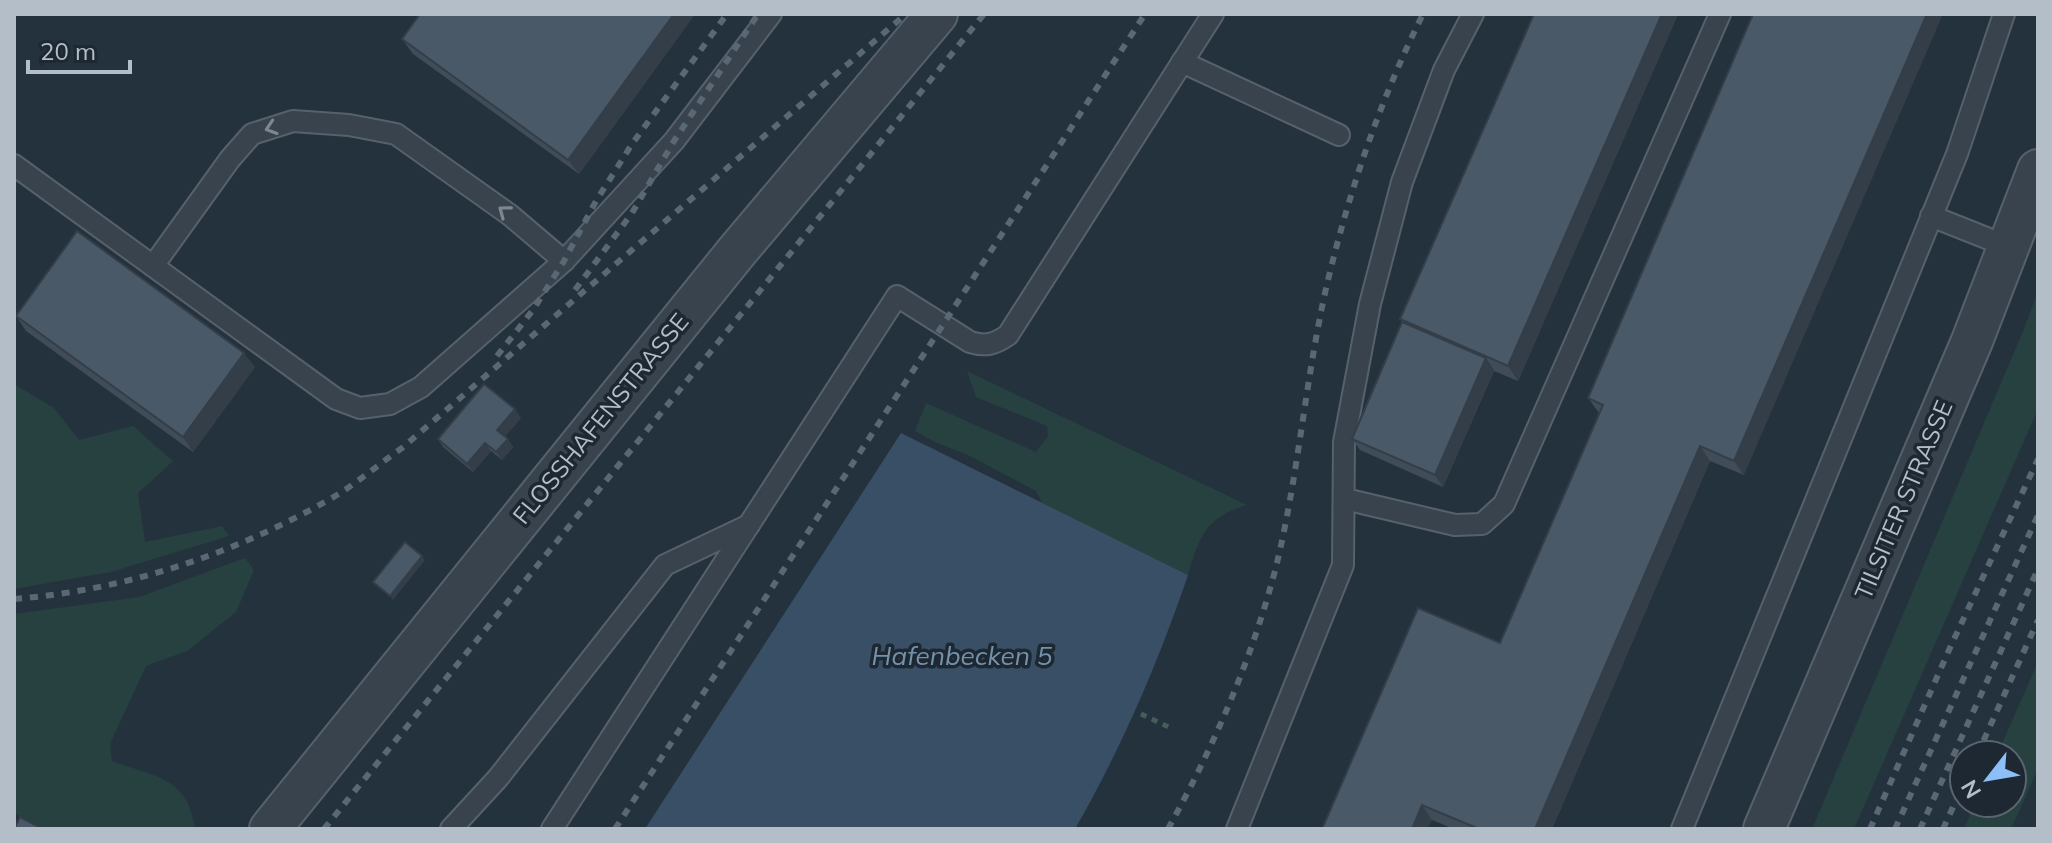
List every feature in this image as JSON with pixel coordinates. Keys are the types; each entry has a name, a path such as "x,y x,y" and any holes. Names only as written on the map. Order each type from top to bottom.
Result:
{"street":[{"name":"FLOSSHAFENSTRASSE","path":"270,829 738,250 937,14"},
{"name":"TILSITER STRASSE","path":"1764,829 2009,247 2038,170"}],"lane":[{"path":"14,165 336,399 360,408 390,404 421,387 564,261 674,141 771,14"},
{"path":"552,829 897,296 980,346 995,344 1008,335 1213,14"},
{"path":"1237,829 1343,565 1344,442 1370,304 1402,182 1444,70 1473,14"},
{"path":"1345,499 1455,525 1482,524 1504,504 1720,14"},
{"path":"1682,829 1957,154 2004,14"},
{"path":"1182,62 1339,135"},
{"path":"153,266 230,159 252,134 293,121 349,125 396,134 510,215 564,261"},
{"path":"1931,216 2009,247"},
{"path":"451,829 498,778 665,565 749,525"}],"path":[{"path":"1141,714 1173,729"}],"green space":[{"path":"2038,291 2038,409 1854,829 1812,829 2023,331"},
{"path":"967,371 1247,505 1222,516 1206,530 1188,575 1042,503 1036,491 915,431 926,403 1036,452 1048,436 1047,426 976,397"},
{"path":"14,384 54,408 79,440 133,426 173,461 138,493 145,542 222,526 229,536 111,572 14,589"},
{"path":"245,558 254,570 236,612 187,651 146,666 110,744 112,761 156,776 177,789 191,812 195,829 39,829 14,813 14,614 139,597"},
{"path":"2038,662 2038,769 2028,791 2028,739 2004,739"},
{"path":"1968,819 2016,819 2011,829 1964,829"}],"water":[{"name":"Hafenbecken 5","path":"901,433 1188,575 1138,705 1075,829 645,829"}],"building":[{"path":"420,14 674,14 568,160 402,39"},
{"path":"1534,14 1662,14 1508,366 1400,319"},
{"path":"1753,14 1927,14 1734,461 1700,446 1535,829 1479,829 1422,805 1412,829 1322,829 1418,608 1500,643 1603,405 1588,398"},
{"path":"77,231 244,353 183,437 16,316"},
{"path":"1402,322 1486,358 1435,475 1352,439"},
{"path":"484,384 515,409 497,430 508,439 496,452 485,443 467,464 438,439"},
{"path":"405,542 422,556 390,596 373,582"},
{"path":"20,817 43,829 14,829"}],"railway":[{"path":"497,356 533,310 632,144 727,14"},
{"path":"575,290 632,213 674,141 758,14"},
{"path":"14,599 98,587 179,566 257,536 341,492 402,448 906,14"},
{"path":"324,829 984,14"},
{"path":"615,829 1145,14"},
{"path":"1168,829 1230,701 1266,601 1284,533 1318,327 1334,257 1378,116 1423,14"},
{"path":"1870,829 2038,459"},
{"path":"1895,829 2038,515"},
{"path":"1920,829 2038,569"},
{"path":"1984,739 2038,620"},
{"path":"1943,829 1948,818"}]}
